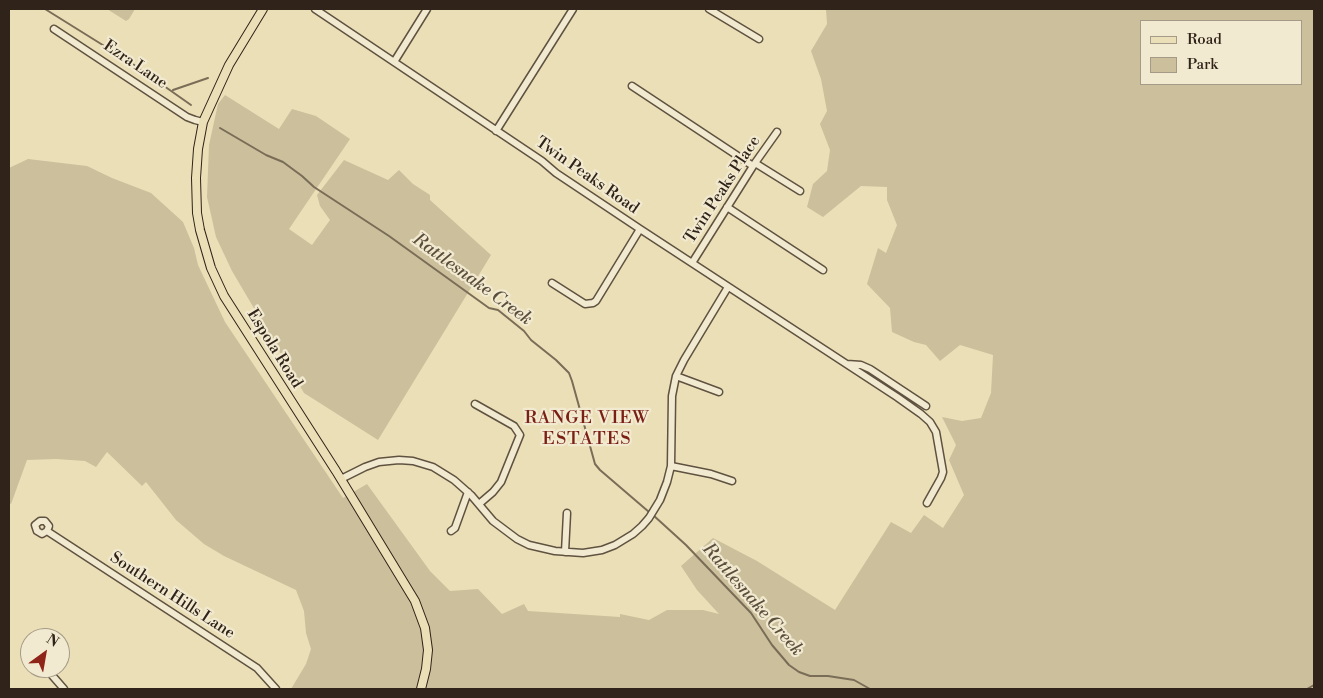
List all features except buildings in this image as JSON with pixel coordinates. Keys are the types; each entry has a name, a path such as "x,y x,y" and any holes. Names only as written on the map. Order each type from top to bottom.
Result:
{"main road":[{"name":"Espola Road","path":"263,9 229,65 203,122 198,149 196,190 198,221 212,268 232,309 341,479 402,578 420,614 425,628 428,650 421,689"}],"street":[{"name":"Twin Peaks Road","path":"315,9 640,229 912,408 933,426 940,447 943,472 927,503"},
{"path":"394,62 427,9"},
{"path":"496,130 573,9"},
{"path":"709,9 759,39"},
{"name":"Ezra Lane","path":"54,29 187,116 203,122"},
{"path":"632,86 754,165 800,191"},
{"name":"Twin Peaks Place","path":"692,263 777,132"},
{"path":"727,207 823,270"},
{"path":"552,283 584,304 593,303 640,229"},
{"path":"341,479 373,464 406,460 425,464 439,470 454,480 468,492 493,522 535,547 583,553 602,550 614,545 633,534 649,518 660,500 671,466 672,396 676,376 728,287"},
{"name":"Twin Peaks Road","path":"846,364 862,365 870,369 926,406"},
{"path":"676,376 719,392"},
{"path":"475,404 514,426 520,434 501,482 479,504"},
{"path":"671,466 711,474 732,481"},
{"path":"451,531 455,528 468,492"},
{"path":"565,552 567,512"},
{"name":"Southern Hills Lane","path":"47,532 257,668 276,689"},
{"path":"54,678 64,689"}],"green space":[{"path":"107,9 135,9 126,21"},
{"path":"826,9 1314,9 1314,689 291,689 306,664 311,649 306,633 304,611 296,590 224,556 204,544 176,520 146,482 142,486 107,452 96,467 85,461 27,460 11,504 9,503 9,168 28,159 87,166 151,193 183,222 194,248 198,265 225,322 343,498 367,484 430,571 450,591 478,589 502,614 524,604 528,611 620,617 620,614 649,620 667,610 703,610 719,614 697,590 681,566 713,538 757,561 835,610 891,522 911,533 924,515 943,528 964,495 949,460 956,445 942,417 962,421 981,418 991,393 993,355 960,345 940,361 926,345 892,332 890,308 867,284 878,248 886,253 897,225 887,200 887,187 861,186 823,217 807,207 813,184 827,171 830,150 820,124 827,111 821,79 811,51 827,24"},
{"path":"225,95 279,129 292,109 316,116 350,139 289,229 312,245 330,220 320,206 317,195 344,160 388,180 399,170 413,184 430,195 430,200 491,255 378,440 304,393 232,271 216,237 207,197 209,145 218,104"}],"waterway":[{"name":"Rattlesnake Creek","path":"45,9 130,62 191,105"},
{"path":"173,90 208,78"},
{"name":"Rattlesnake Creek","path":"220,128 266,155 283,162 314,187 389,236 489,308 498,310 524,331 531,340 569,373 595,464 649,512"},
{"name":"Rattlesnake Creek","path":"653,515 686,545 751,613 772,645 789,665 799,672 810,676 828,676 854,680 870,689"},
{"name":"Rattlesnake Creek","path":"1307,689 1314,685"}],"district":[{"name":"RANGE VIEW ESTATES","path":"587,429"}]}
